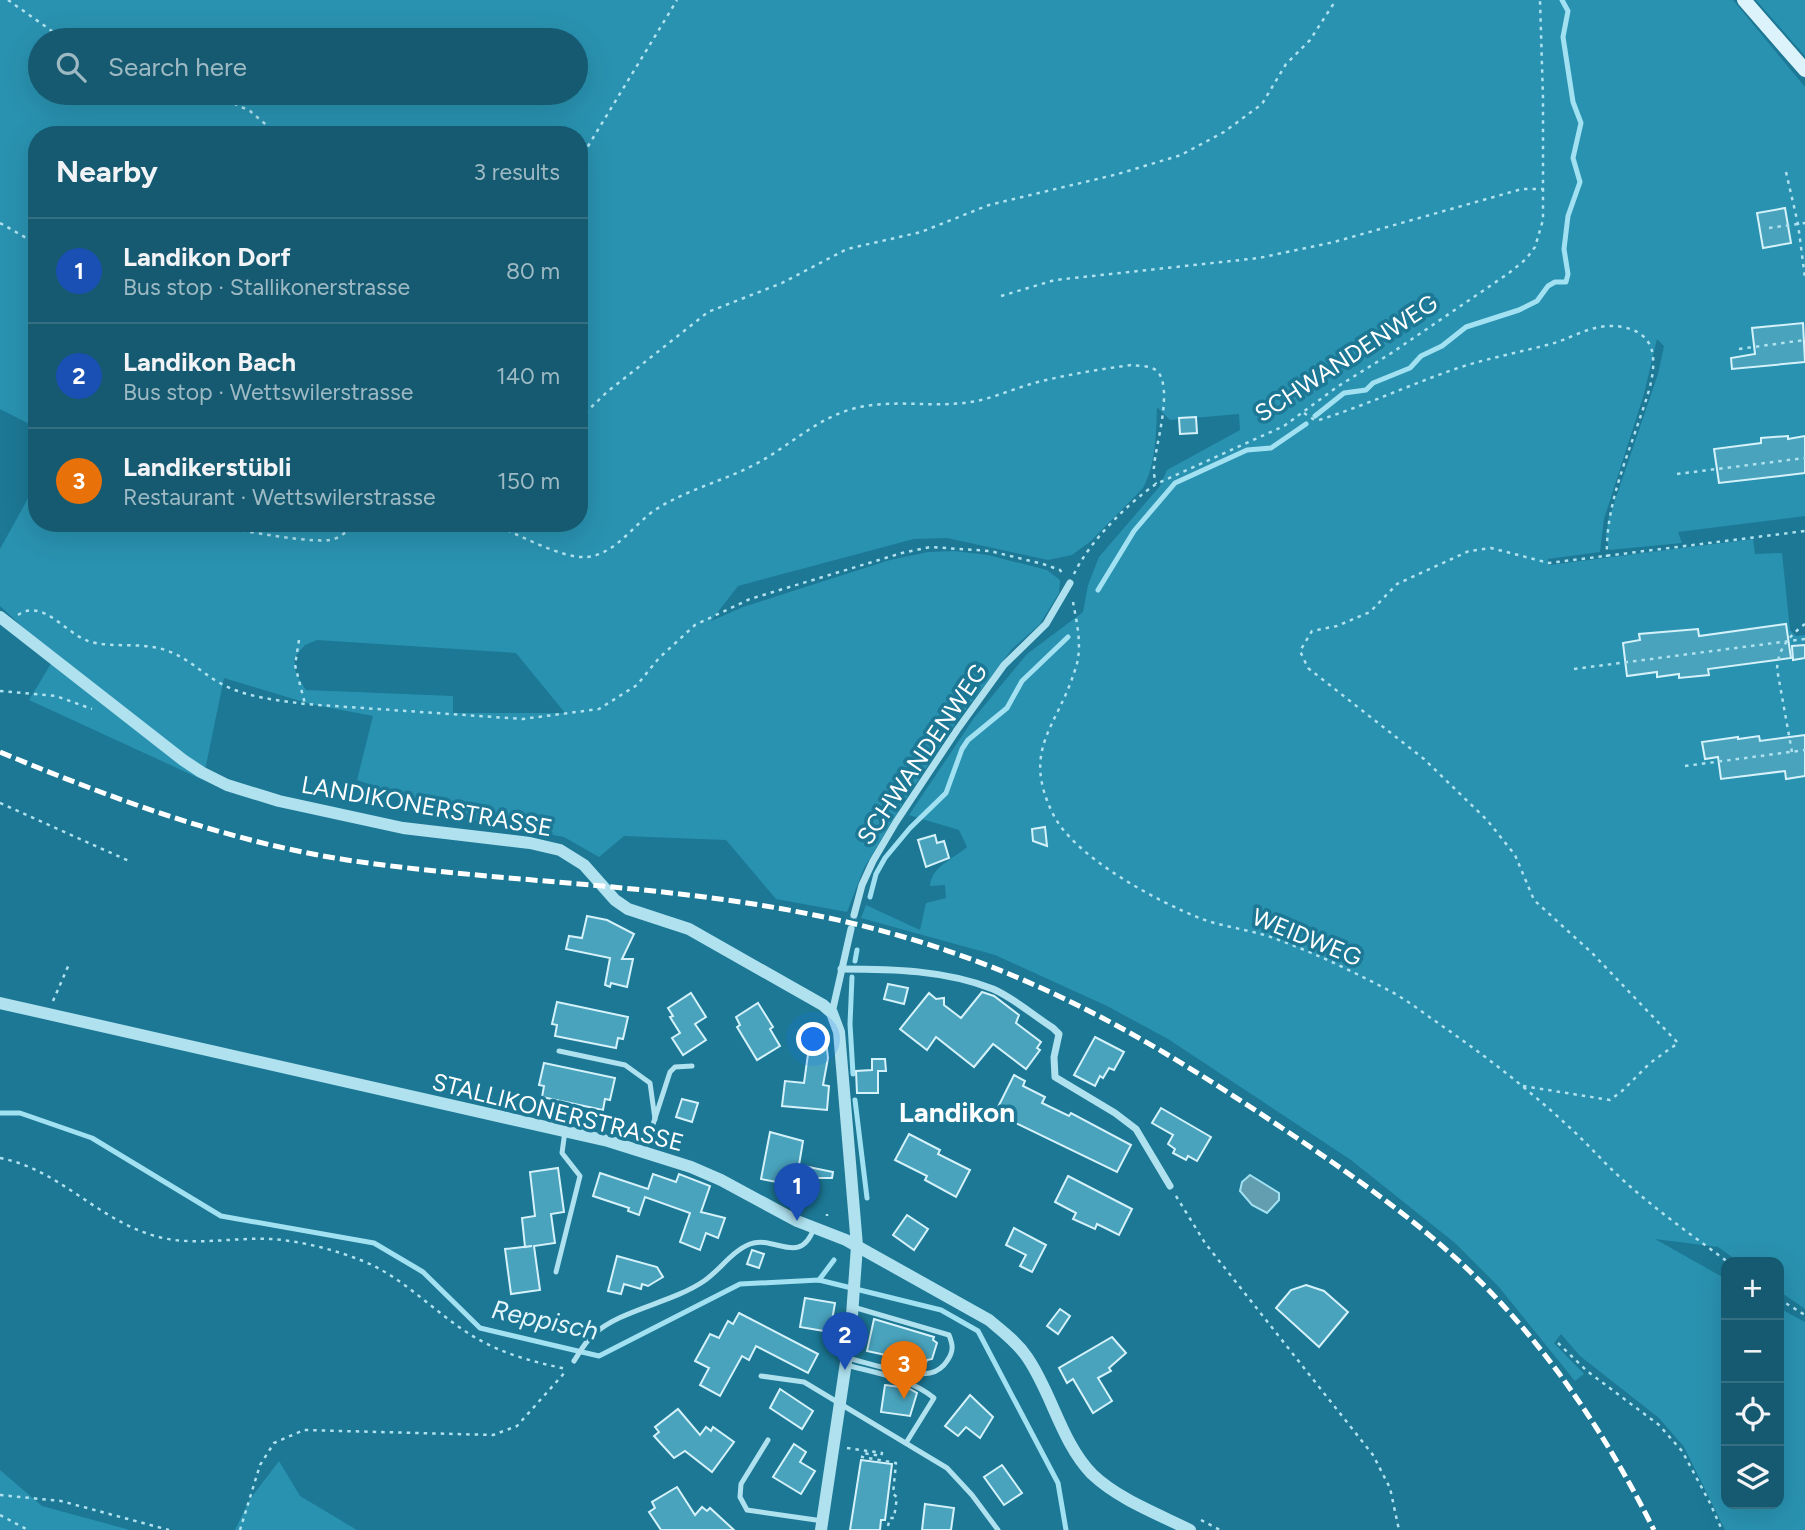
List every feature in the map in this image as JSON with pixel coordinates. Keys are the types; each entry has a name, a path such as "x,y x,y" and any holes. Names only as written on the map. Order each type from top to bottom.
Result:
{"main road":[{"path":"1744,0 1805,70"}],"street":[{"name":"SCHWANDENWEG","path":"854,915 862,885 873,861 904,810 1004,665 1046,624 1070,583"},
{"name":"LANDIKONERSTRASSE","path":"3,620 201,772 246,792 403,828 530,843 560,850 584,865 615,900 628,909 689,929 823,1005 832,1013"},
{"path":"822,1526 847,1362 856,1276 857,1246 839,1032 832,1013 850,929"},
{"path":"841,969 888,969 960,979 995,990 1053,1028 1059,1034 1054,1056 1055,1077 1115,1113 1136,1129 1170,1186"},
{"name":"STALLIKONERSTRASSE","path":"0,1003 565,1131 644,1152 721,1180 814,1228 857,1246 989,1320 1028,1358 1072,1444 1093,1474 1122,1495 1189,1530"}],"lane":[{"path":"559,1051 625,1065 650,1083 654,1119"},
{"path":"644,1152 670,1072 675,1067 692,1066"},
{"path":"556,1272 580,1176 562,1153 565,1131"},
{"path":"574,1361 591,1336 606,1325 691,1289 706,1280 745,1246 760,1242 797,1248 809,1240 814,1228"},
{"path":"847,1362 931,1373 944,1366 952,1354 953,1345 949,1335 854,1304"},
{"path":"847,1362 922,1388 934,1398 906,1443"},
{"path":"761,1376 804,1382 947,1468 972,1495 998,1530"},
{"path":"768,1440 741,1484 740,1497 747,1510 822,1526"}],"path":[{"path":"8,0 48,28"},
{"path":"588,146 677,0"},
{"path":"588,410 607,392 708,312 782,283 847,249 921,232 989,205 1118,174 1181,155 1224,132 1262,104 1286,64 1310,40 1336,0"},
{"name":"SCHWANDENWEG","path":"1070,583 1081,559 1140,495 1156,484 1284,426 1337,387 1509,272 1535,247 1541,234 1544,189 1540,0"},
{"path":"237,105 250,111 268,126"},
{"path":"1786,172 1798,224 1805,278"},
{"path":"1000,296 1055,280 1259,258 1334,242 1522,189 1544,189"},
{"path":"0,223 28,239"},
{"path":"1769,228 1805,223"},
{"path":"1304,413 1319,420 1359,408 1456,369 1555,343 1589,329 1607,326 1632,328 1651,345 1653,369 1609,518 1607,557"},
{"path":"1739,349 1805,340"},
{"path":"512,532 567,556 600,554 656,510 688,492 750,468 844,411 890,402 951,404 981,400 1040,381 1131,365 1156,370 1161,378 1163,421 1153,468 1156,484"},
{"path":"1677,474 1805,458"},
{"path":"1520,1086 1610,1100 1650,1063 1678,1043 1592,953 1534,900 1515,855 1487,820 1424,759 1308,668 1300,651 1312,631 1337,626 1370,612 1397,584 1469,551 1491,548 1549,563 1805,531"},
{"path":"250,532 322,540 333,539 344,532"},
{"path":"3,620 26,610 40,611 88,640 165,649 237,691 273,700 523,719 599,709 637,685 659,659 695,625 750,599 902,553 930,547 959,548 1021,557 1060,570 1070,583"},
{"name":"WEIDWEG","path":"1070,583 1079,632 1079,656 1038,761 1052,813 1071,842 1168,904 1204,920 1280,940 1392,992 1453,1034 1520,1086 1566,1124 1623,1180 1722,1257"},
{"path":"1792,752 1777,669 1778,659 1786,642 1805,624"},
{"path":"1574,669 1805,639"},
{"path":"299,640 295,665 305,704"},
{"path":"0,691 56,696 102,712 113,705"},
{"path":"1685,766 1805,750"},
{"path":"0,803 129,861"},
{"path":"49,1014 56,991 70,962"},
{"path":"0,1158 38,1170 127,1227 157,1237 178,1241 272,1239 311,1245 362,1261 400,1280 468,1333 533,1362 567,1369 517,1426 493,1435 304,1430 274,1443 260,1465 240,1530"},
{"path":"1170,1186 1205,1243 1373,1455 1390,1488 1399,1530"},
{"path":"1784,1302 1805,1315"},
{"path":"1558,1343 1587,1371 1659,1425 1682,1451 1722,1530"},
{"path":"846,1448 881,1453 881,1456 863,1454 862,1457 896,1463 892,1494 897,1497 894,1518 890,1518 887,1530"},
{"path":"0,1495 61,1501 169,1530"},
{"path":"0,1515 27,1530"},
{"path":"1197,1518 1220,1530"}],"shaded area":[{"path":"0,0 1733,0 1805,87 1805,516 1678,532 1682,543 1609,550 1606,534 1609,518 1658,374 1664,346 1657,339 1644,394 1604,519 1600,552 1548,559 1549,565 1753,539 1755,554 1782,553 1790,630 1796,636 1805,635 1805,1309 1784,1294 1784,1257 1732,1257 1718,1247 1655,1239 1721,1276 1721,1509 1784,1509 1784,1311 1805,1322 1805,1530 1725,1530 1684,1447 1659,1418 1580,1356 1561,1334 1554,1343 1584,1374 1575,1381 1498,1286 1455,1243 1351,1160 1168,1039 1107,1006 995,955 861,918 866,905 920,930 926,903 946,898 945,885 930,886 931,879 939,868 967,847 959,830 909,815 974,718 1027,654 1083,612 1088,585 1099,557 1160,486 1167,470 1240,430 1239,414 1170,420 1157,407 1153,459 1143,488 1091,541 1072,555 1048,560 947,538 914,539 738,586 711,621 743,607 890,560 928,552 954,551 988,555 1047,570 1060,580 1059,593 1040,624 1012,649 957,721 903,803 864,868 847,912 776,899 726,840 624,836 599,857 564,837 475,820 357,780 373,716 310,704 224,678 203,780 29,700 55,657 0,606 0,549 28,498 28,532 588,532 588,126 28,126 28,423 0,409","holes":["317,640 516,653 565,713 453,713 453,696 306,690 296,674 294,658 305,645"]},
{"path":"1756,0 1805,0 1805,56"},
{"path":"1250,1175 1279,1193 1279,1200 1267,1213 1252,1205 1240,1191 1242,1182"},
{"path":"279,1461 300,1496 357,1530 235,1530 250,1499"},
{"path":"0,1470 42,1506 130,1530 0,1530"}],"building":[{"path":"1785,208 1791,243 1763,248 1757,213"},
{"path":"1803,323 1805,362 1732,369 1731,358 1755,354 1752,328"},
{"path":"1196,417 1197,433 1180,434 1179,418"},
{"path":"1788,436 1788,439 1805,436 1805,473 1719,483 1714,449 1761,443 1761,438"},
{"path":"1786,624 1791,658 1708,669 1709,675 1679,678 1679,674 1657,677 1657,672 1627,676 1623,643 1640,640 1639,634 1698,629 1699,636"},
{"path":"1805,645 1805,658 1793,660 1792,646"},
{"path":"1805,735 1805,776 1786,779 1785,771 1721,779 1718,757 1705,759 1702,742 1759,736 1760,741"},
{"path":"1045,827 1047,846 1033,841 1032,829"},
{"path":"935,835 937,843 944,841 949,858 926,867 918,840"},
{"path":"587,916 607,920 634,934 622,959 633,959 627,987 611,983 610,987 605,985 610,958 566,949 569,936 582,938"},
{"path":"888,984 908,988 904,1004 884,999"},
{"path":"982,992 994,996 1019,1015 1016,1023 1041,1042 1037,1048 1040,1050 1026,1069 993,1044 974,1067 936,1037 927,1050 900,1029 929,993 936,999 944,998 944,1005 961,1018"},
{"path":"691,993 706,1017 695,1024 706,1040 683,1055 672,1038 680,1033 668,1008"},
{"path":"557,1002 628,1017 623,1039 618,1038 616,1048 555,1036 557,1025 552,1024"},
{"path":"758,1003 773,1027 770,1029 780,1046 757,1060 737,1027 740,1025 736,1017"},
{"path":"1095,1037 1124,1052 1114,1070 1109,1068 1103,1078 1100,1076 1095,1086 1074,1075"},
{"path":"811,1039 826,1041 828,1058 823,1085 829,1086 827,1110 782,1106 785,1081 804,1083 808,1054 812,1055"},
{"path":"872,1059 885,1059 886,1071 878,1071 878,1093 857,1093 856,1071 872,1070"},
{"path":"544,1063 615,1078 610,1100 605,1099 603,1110 542,1097 544,1086 539,1085"},
{"path":"1014,1075 1025,1081 1023,1086 1045,1097 1042,1103 1069,1116 1071,1113 1131,1145 1117,1172 995,1113"},
{"path":"682,1099 698,1103 692,1122 676,1117"},
{"path":"1161,1108 1211,1137 1197,1161 1188,1156 1186,1160 1173,1153 1175,1149 1168,1144 1173,1135 1152,1123"},
{"path":"770,1132 803,1141 799,1165 833,1172 832,1178 806,1178 804,1187 761,1179"},
{"path":"909,1134 940,1150 938,1154 970,1170 956,1197 925,1180 927,1176 895,1160"},
{"path":"558,1168 564,1212 551,1214 555,1243 534,1246 540,1290 511,1294 505,1249 525,1247 522,1218 535,1216 530,1172"},
{"path":"600,1173 648,1189 653,1174 676,1182 679,1174 710,1186 701,1212 725,1218 718,1238 706,1233 700,1250 680,1242 690,1213 645,1197 639,1215 628,1211 629,1208 593,1196"},
{"path":"1068,1176 1132,1209 1119,1235 1097,1224 1095,1229 1073,1219 1076,1213 1055,1202"},
{"path":"907,1215 928,1229 914,1250 893,1235"},
{"path":"1014,1228 1046,1245 1032,1272 1020,1266 1026,1255 1006,1245"},
{"path":"752,1250 764,1254 759,1268 747,1264"},
{"path":"617,1256 657,1267 663,1277 648,1286 642,1284 641,1289 624,1284 621,1294 608,1291"},
{"path":"1306,1285 1324,1291 1348,1312 1319,1347 1276,1308 1291,1290"},
{"path":"805,1298 835,1303 830,1332 800,1327"},
{"path":"1060,1309 1070,1316 1058,1334 1047,1326"},
{"path":"739,1313 818,1354 808,1373 756,1346 749,1360 742,1356 720,1396 700,1385 709,1368 695,1361 710,1334 719,1338 728,1321 733,1324"},
{"path":"874,1319 934,1337 933,1340 937,1343 932,1359 926,1363 905,1356 904,1359 867,1351"},
{"path":"1112,1337 1126,1353 1109,1368 1111,1371 1098,1378 1112,1401 1093,1413 1073,1379 1067,1383 1059,1368"},
{"path":"885,1385 908,1388 917,1393 910,1416 881,1412"},
{"path":"780,1389 813,1411 802,1429 770,1408"},
{"path":"970,1395 993,1417 980,1438 966,1427 958,1436 945,1426"},
{"path":"678,1409 700,1435 706,1427 711,1431 713,1427 734,1442 712,1472 685,1451 674,1458 654,1436 659,1432 655,1427"},
{"path":"794,1444 806,1452 800,1462 815,1471 801,1494 773,1477"},
{"path":"861,1460 892,1464 885,1520 881,1520 880,1530 850,1530"},
{"path":"1002,1465 1022,1493 1004,1505 984,1477"},
{"path":"677,1487 695,1515 702,1507 707,1511 710,1508 734,1530 661,1530 649,1512 655,1508 652,1502"},
{"path":"925,1504 954,1508 951,1530 922,1530"}],"waterway":[{"path":"1315,416 1344,393 1366,390 1373,383 1410,368 1421,356 1442,346 1466,327 1519,310 1537,301 1548,286 1555,282 1566,282 1568,274 1564,249 1568,216 1580,182 1573,158 1581,123 1573,102 1563,37 1568,11 1562,0"},
{"path":"1098,590 1134,531 1175,483 1247,450 1271,448 1306,424"},
{"path":"870,897 876,874 885,858 910,828 946,793 968,740 1007,708 1022,681 1068,637"},
{"path":"855,961 857,950"},
{"path":"852,977 850,1024 853,1074"},
{"path":"855,1100 867,1198"},
{"name":"Reppisch","path":"0,1113 20,1113 92,1138 221,1216 374,1243 423,1272 480,1328 599,1356 740,1284 819,1280 941,1310 978,1331 1058,1483 1066,1530"},
{"path":"819,1280 834,1260"}],"tunnel":[{"path":"851,929 854,915"}],"railway":[{"path":"0,752 170,817 258,842 347,860 405,868 756,904 874,929 934,946 993,967 1050,992 1146,1042 1237,1098 1377,1194 1453,1255 1499,1301 1565,1381 1621,1468 1654,1530"}],"place":[{"name":"Landikon Dorf","path":"797,1221"},
{"name":"Landikon Bach","path":"845,1370"},
{"name":"Landikerstübli","path":"904,1399"}],"district":[{"name":"Landikon","path":"957,1112"}]}
